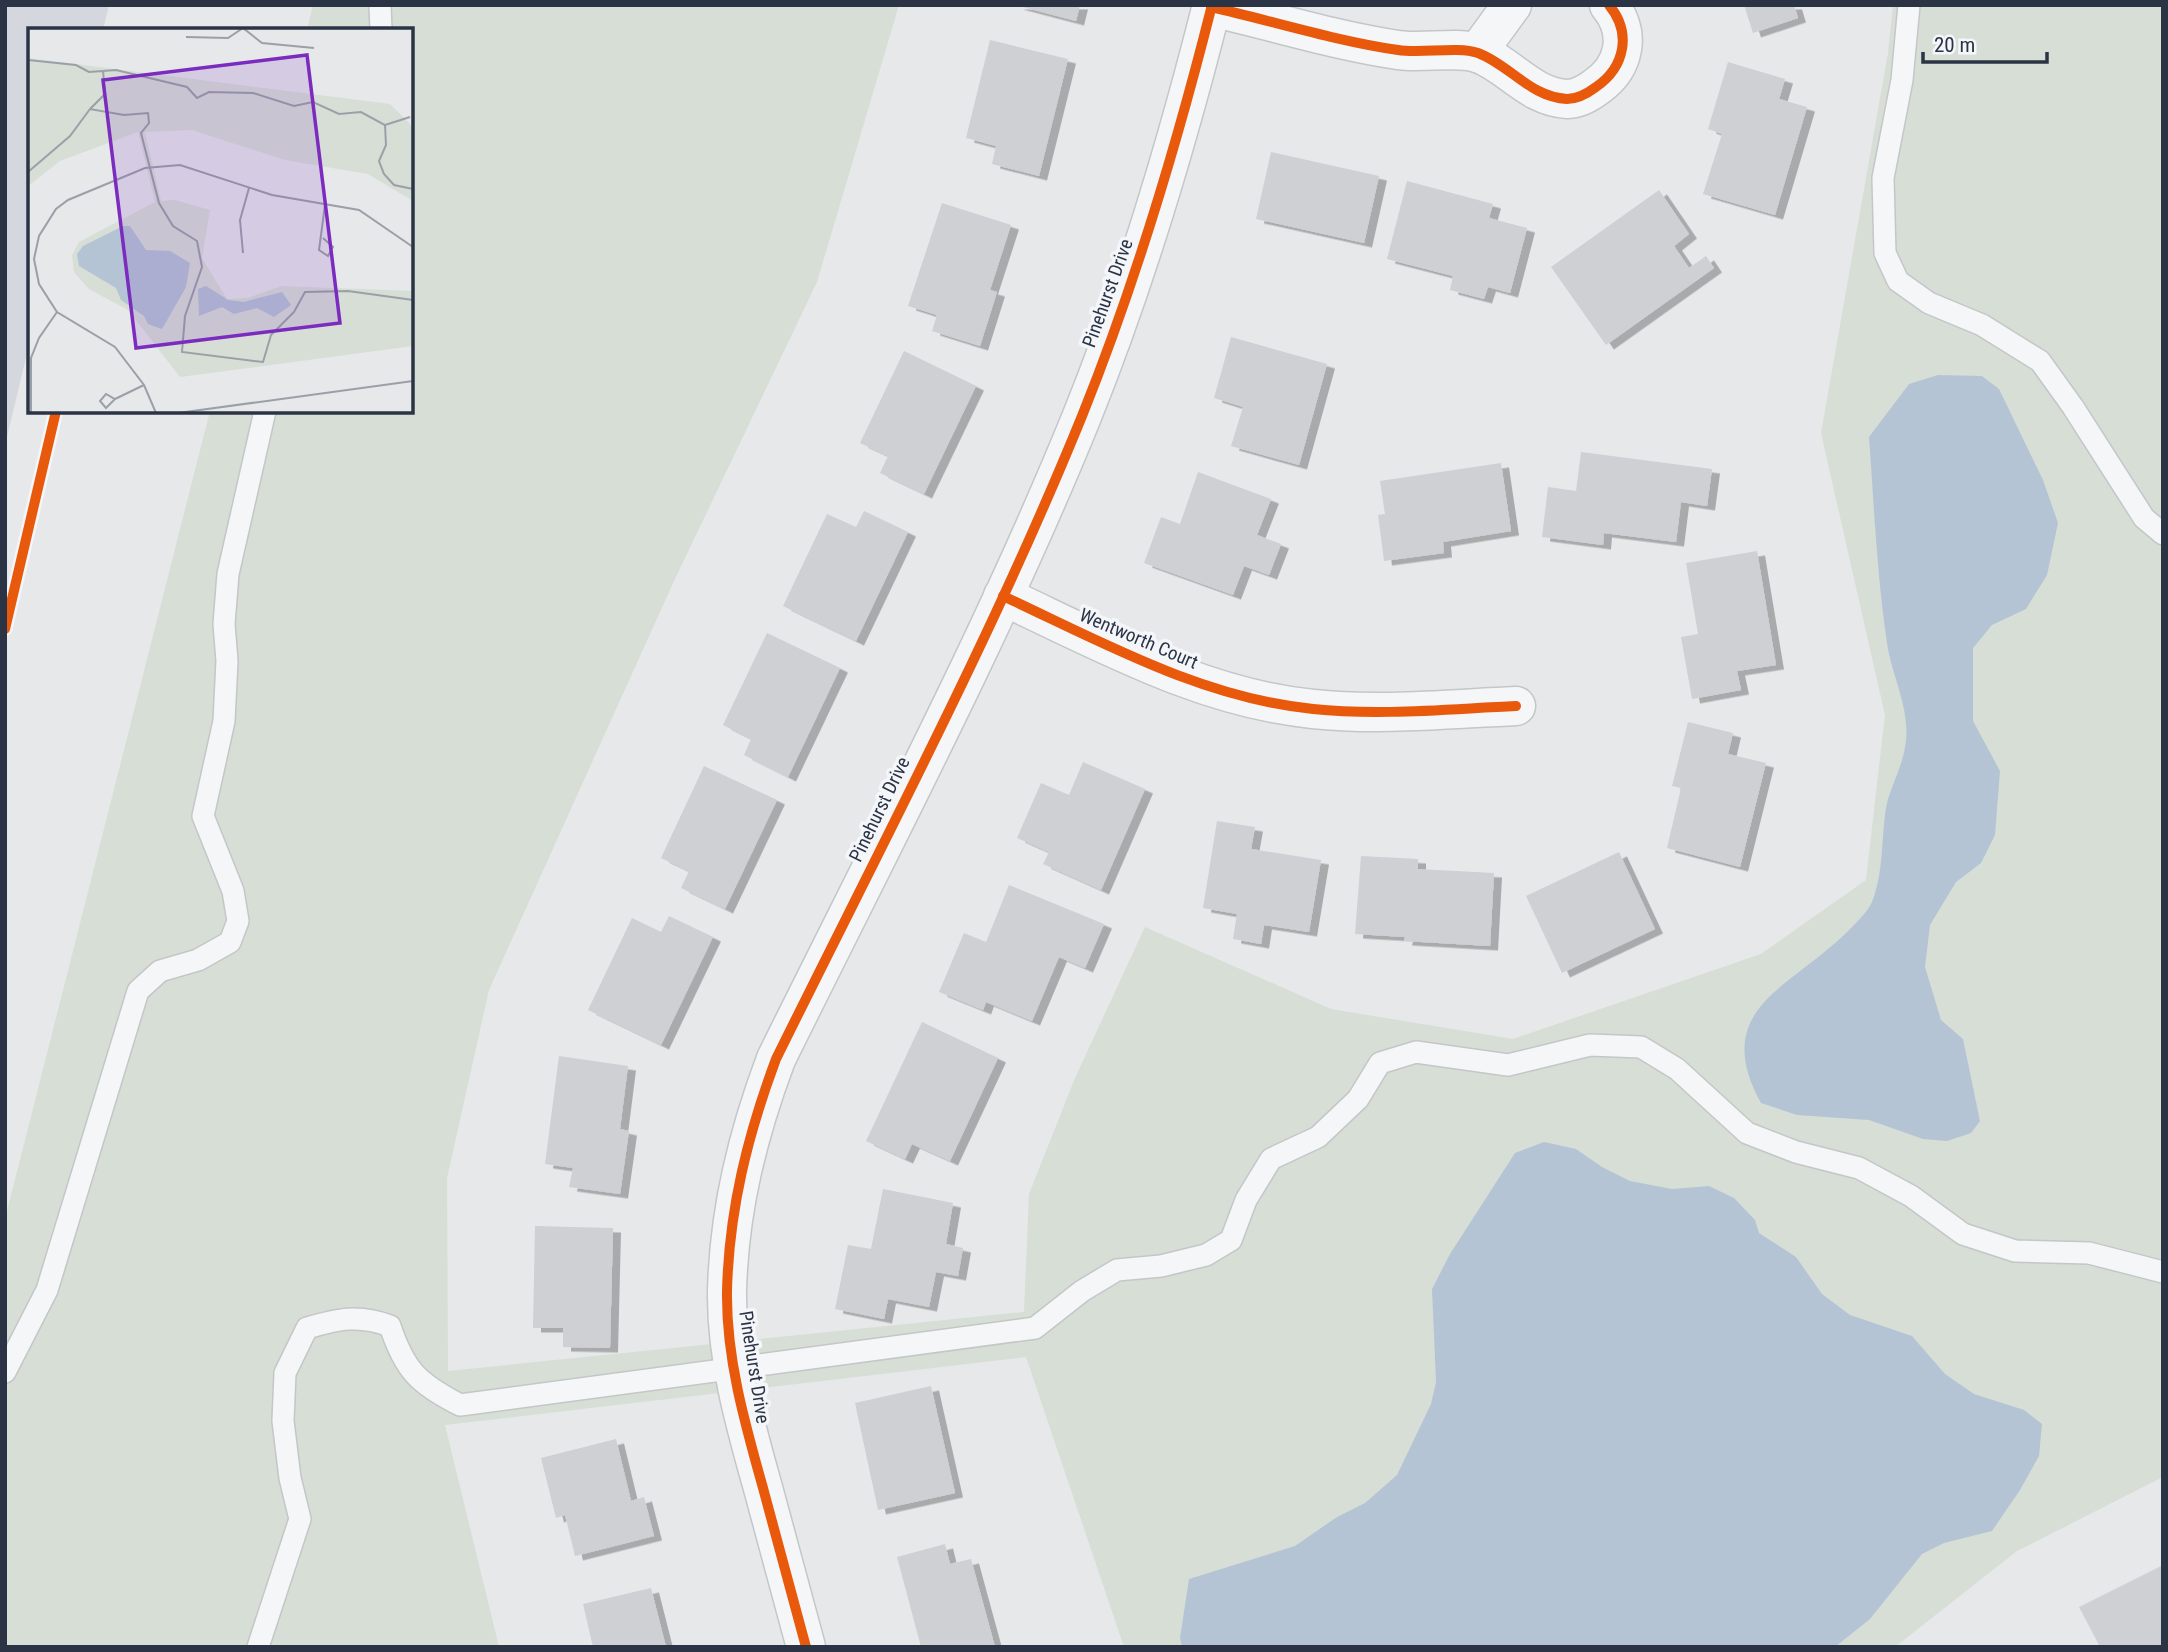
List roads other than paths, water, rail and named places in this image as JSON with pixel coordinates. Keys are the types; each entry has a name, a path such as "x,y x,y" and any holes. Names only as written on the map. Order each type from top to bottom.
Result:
{"street":[{"path":"1477,53 1512,5"},
{"path":"1212,6 1399,51 1477,53 1534,89 1550,96 1569,99 1587,93 1606,80 1619,65 1624,47 1623,29 1609,5"},
{"name":"Pinehurst Drive","path":"806,1647 740,1407 735,1370 727,1290 736,1192 752,1124 776,1059 1003,596 1082,414 1149,229 1212,6"},
{"name":"Wentworth Court","path":"1003,596 1172,674 1253,699 1310,709 1362,713 1516,706"}],"lane":[{"path":"380,5 381,28"},
{"path":"1909,5 1902,80 1882,178 1885,253 1898,281 1929,303 1982,325 2040,361 2073,407 2144,518 2163,534"},
{"path":"5,1372 47,1290 138,991 160,971 198,960 230,942 238,921 233,891 203,816 224,721 227,661 223,624 228,573 265,413"},
{"path":"258,1647 300,1518 290,1478 283,1421 285,1373 307,1328 329,1321 367,1317 390,1325 401,1359 428,1388 460,1405 1035,1328 1082,1292 1117,1270 1161,1266 1206,1255 1231,1240 1246,1200 1272,1159 1318,1137 1358,1099 1380,1063 1416,1052 1508,1065 1590,1045 1642,1047 1677,1069 1746,1133 1796,1152 1859,1168 1911,1196 1963,1234 2015,1251 2090,1253 2163,1272"}],"water":[{"path":"1938,375 1982,376 1999,389 2043,480 2058,523 2047,575 2026,609 1992,625 1973,648 1973,721 2000,771 1995,835 1981,863 1956,882 1930,925 1925,967 1941,1020 1963,1039 1980,1121 1971,1133 1947,1141 1923,1139 1869,1120 1797,1115 1761,1103 1748,1071 1745,1045 1750,1023 1762,1004 1864,915 1876,890 1886,808 1903,755 1906,721 1889,656 1876,540 1869,437 1909,384"},
{"path":"1544,1142 1576,1149 1602,1167 1630,1181 1672,1189 1709,1186 1734,1198 1755,1220 1759,1233 1796,1257 1822,1294 1850,1315 1912,1336 1945,1374 1974,1394 2024,1410 2042,1424 2039,1456 1992,1531 1944,1543 1922,1554 1870,1619 1835,1647 1182,1647 1180,1638 1189,1579 1295,1546 1337,1517 1365,1503 1397,1475 1431,1404 1436,1382 1432,1289 1450,1254 1515,1153"}]}
